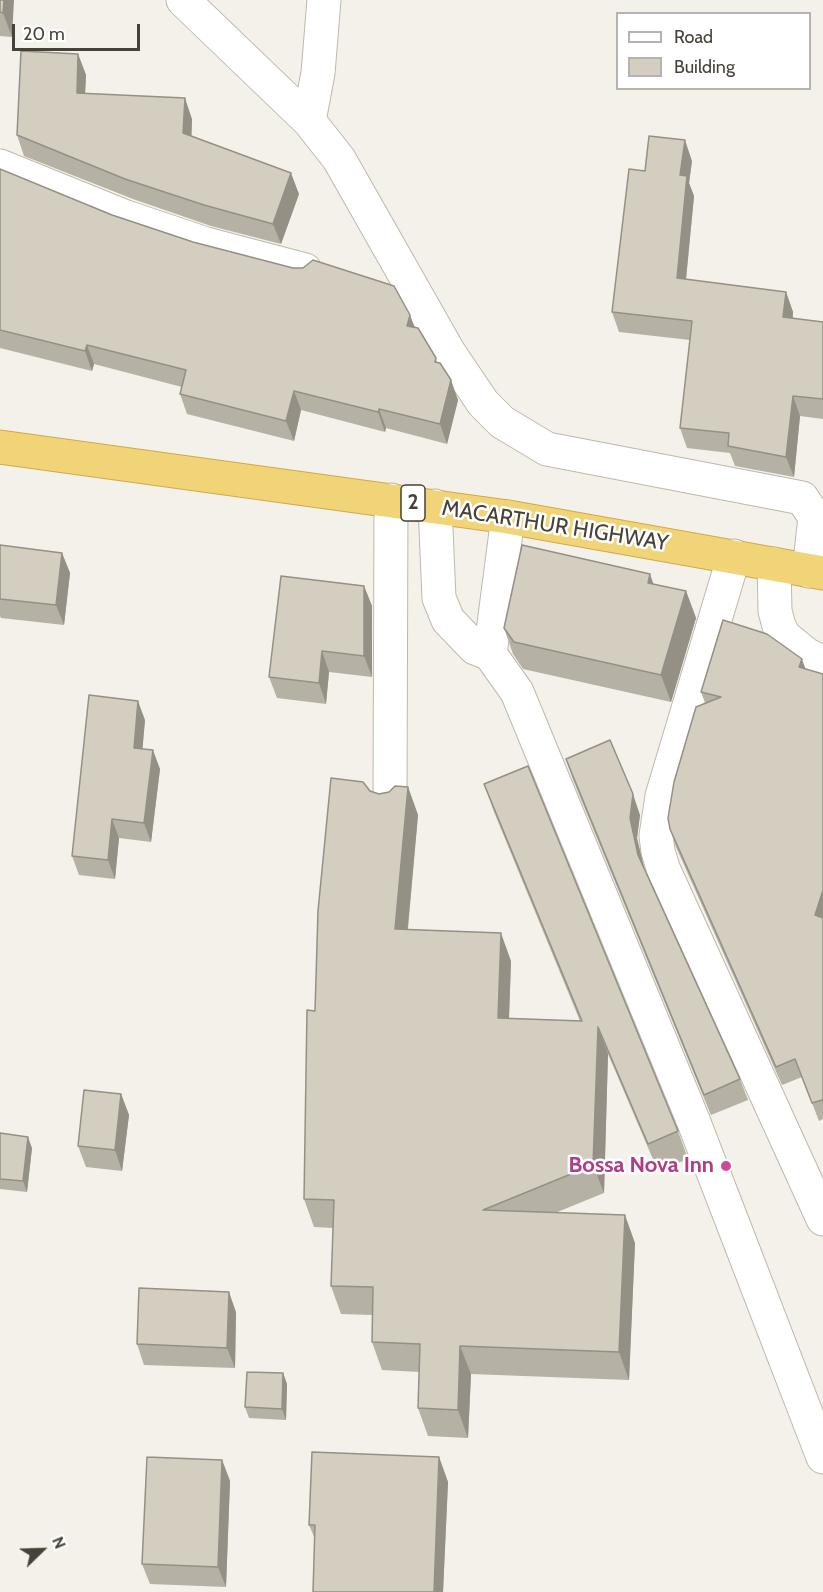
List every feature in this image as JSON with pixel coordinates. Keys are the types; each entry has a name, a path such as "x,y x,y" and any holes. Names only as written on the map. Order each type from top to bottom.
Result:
{"highway":[{"name":"MACARTHUR HIGHWAY","path":"0,447 508,517 816,572"}],"street":[{"path":"183,0 309,121 339,159 363,197 381,236 448,351 483,403 502,422 548,449 802,498 815,517 816,572"},
{"path":"309,121 318,73 324,0"},
{"path":"0,166 126,217 206,244 305,270"},
{"path":"390,803 391,500"},
{"path":"435,506 439,598 448,621 475,648 490,654 517,692 693,1120 823,1457"},
{"path":"490,654 508,517"},
{"path":"734,556 662,796 656,836 658,851 663,868 822,1213"},
{"path":"774,564 775,611 779,626 784,636 823,663"}],"building":[{"path":"0,0 4,0 3,13 0,12"},
{"path":"21,51 78,54 77,93 185,98 183,133 291,173 273,224 204,205 125,179 17,135"},
{"path":"649,136 685,140 680,175 687,176 677,278 786,292 783,317 823,322 823,399 793,396 786,457 728,446 729,433 680,428 692,321 612,312 629,169 645,171"},
{"path":"0,169 112,215 193,242 293,268 303,268 313,260 394,286 410,315 407,326 418,328 436,358 435,362 440,363 451,380 440,424 379,409 378,412 294,391 286,421 180,394 186,370 87,345 85,351 0,330"},
{"path":"0,545 62,553 56,605 0,599"},
{"path":"522,545 650,574 648,583 686,591 661,675 514,642 504,628"},
{"path":"281,576 364,586 364,656 322,651 319,683 269,677"},
{"path":"723,620 767,634 802,659 799,667 823,674 823,890 815,915 823,918 823,1101 812,1103 795,1059 776,1067 670,829 668,818 674,782 696,707 721,697 701,692"},
{"path":"89,695 138,701 134,748 153,750 144,823 112,819 108,860 72,856"},
{"path":"610,740 633,794 630,818 638,855 740,1079 704,1095 566,759"},
{"path":"528,766 678,1131 648,1144 598,1027 593,1165 483,1210 625,1215 619,1352 460,1346 458,1410 418,1408 420,1344 372,1342 373,1287 331,1286 334,1200 304,1199 307,1010 315,1011 318,911 331,778 363,782 370,791 379,794 389,792 395,786 408,787 395,929 501,933 498,1018 582,1021 484,784"},
{"path":"84,1090 121,1094 115,1150 78,1146"},
{"path":"0,1133 28,1137 23,1181 0,1179"},
{"path":"139,1288 229,1292 227,1348 137,1344"},
{"path":"247,1372 283,1373 282,1409 245,1407"},
{"path":"312,1452 439,1457 434,1592 313,1592 315,1525 309,1525"},
{"path":"147,1457 222,1460 218,1567 142,1564"}],"place":[{"name":"Bossa Nova Inn","path":"726,1166"}]}
